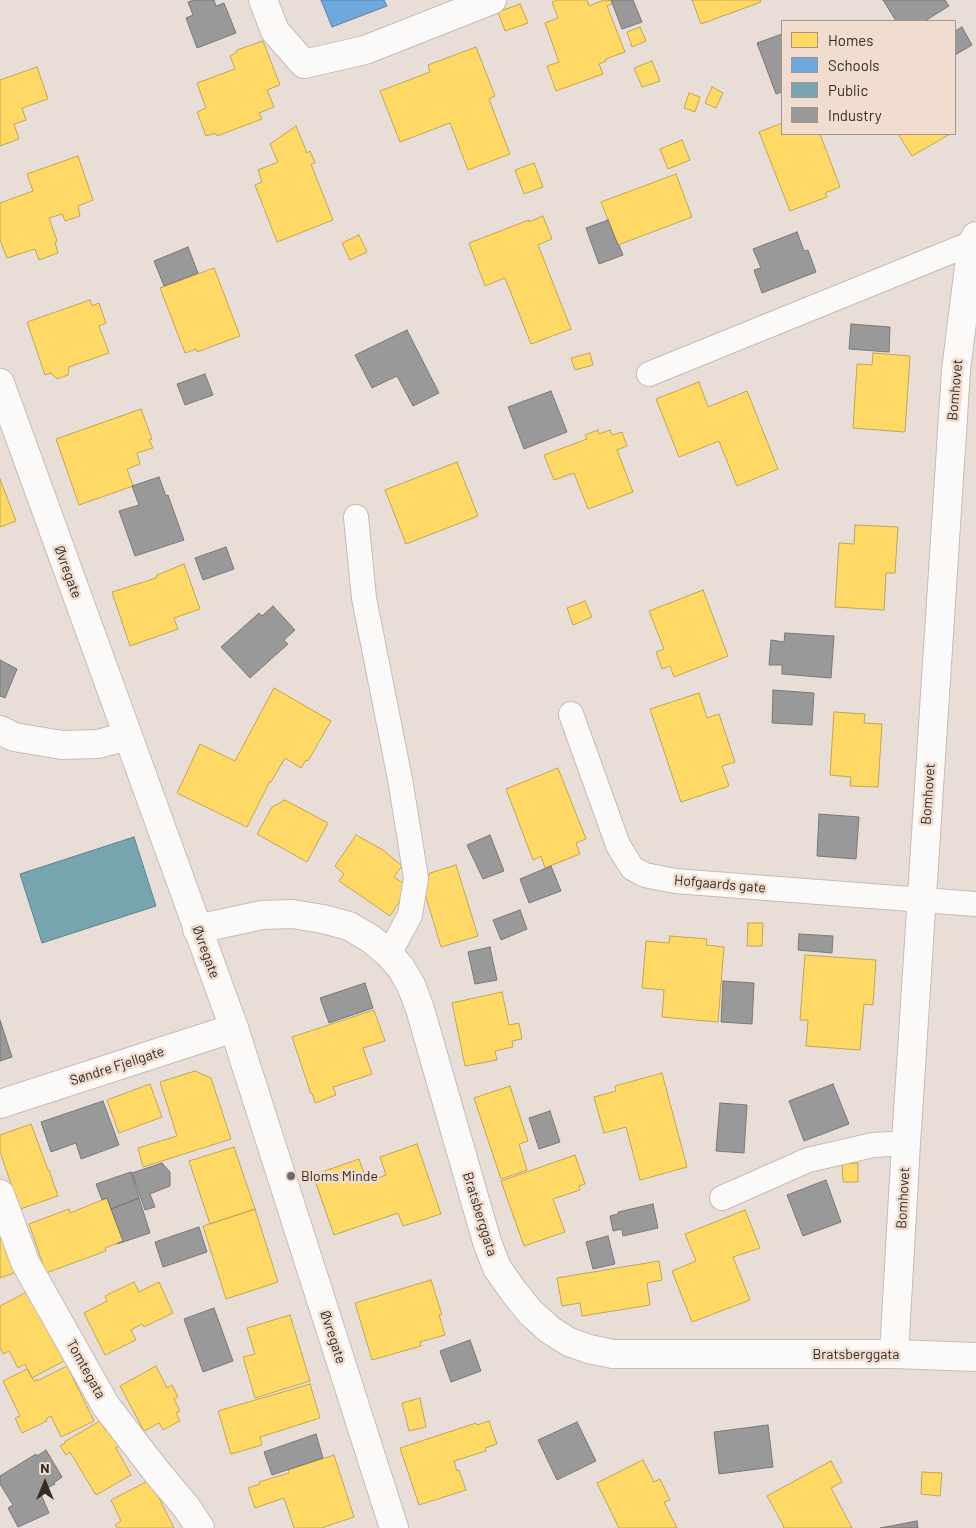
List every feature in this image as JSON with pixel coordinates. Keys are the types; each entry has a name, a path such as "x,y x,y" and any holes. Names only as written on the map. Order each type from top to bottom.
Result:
{"street":[{"path":"263,0 276,31 304,64 365,50 492,0"},
{"name":"Bomhovet","path":"894,1354 956,370 974,239"},
{"name":"Øvregate","path":"0,383 234,1028 394,1528"},
{"path":"0,730 14,736 62,745 98,744 128,736"},
{"name":"Bratsberggata","path":"198,929 262,915 292,914 349,926 371,939 389,954 401,968 411,986 420,1009 487,1242 497,1268 530,1312 550,1330 569,1342 613,1354 894,1354 976,1357"},
{"name":"Søndre Fjellgate","path":"0,1104 234,1028"},
{"name":"Tomtegata","path":"0,1194 25,1262 106,1406 187,1508 200,1528"}],"lane":[{"path":"649,374 974,239"},
{"path":"356,517 364,598 400,779 416,878 410,915 389,954"},
{"name":"Hofgaards gate","path":"571,714 618,845 632,868 644,875 675,881 976,904"},
{"path":"722,1198 808,1160 873,1146 906,1143"}],"building: Homes":[{"path":"557,0 587,0 589,6 604,0 611,0 612,4 607,6 625,52 606,59 606,61 599,64 603,74 556,91 547,66 559,62 545,23 558,18 552,2"},
{"path":"692,0 760,0 761,2 701,24"},
{"path":"520,4 528,23 505,31 498,12"},
{"path":"640,27 646,41 632,47 627,32"},
{"path":"263,41 280,85 267,90 274,107 259,113 262,119 217,136 215,133 206,136 197,112 206,108 197,83 235,69 230,56 237,52 237,50"},
{"path":"476,47 495,96 489,99 510,154 468,170 450,123 400,142 380,91 430,72 428,65"},
{"path":"652,61 660,81 642,87 634,68"},
{"path":"37,67 48,99 22,108 26,120 14,124 19,139 0,146 0,80"},
{"path":"712,87 723,93 716,108 705,103"},
{"path":"689,93 700,97 695,112 684,108"},
{"path":"781,123 781,135 820,135 840,187 825,193 827,197 790,211 759,132"},
{"path":"296,126 307,153 310,151 315,163 311,164 333,220 277,242 255,185 262,182 258,170 278,162 270,144"},
{"path":"899,135 948,135 912,156"},
{"path":"682,140 690,160 668,169 660,149"},
{"path":"78,156 93,200 78,206 80,216 65,221 62,214 49,218 57,241 55,242 58,253 39,260 35,249 7,258 0,240 0,203 33,191 27,174"},
{"path":"534,163 543,187 524,194 515,170"},
{"path":"676,174 692,217 618,245 601,202"},
{"path":"543,216 552,239 538,245 571,329 531,344 505,278 485,286 469,243"},
{"path":"359,235 367,252 350,260 342,243"},
{"path":"214,268 240,336 197,352 196,349 185,353 160,288"},
{"path":"90,300 92,306 99,303 106,323 99,326 109,353 69,367 68,375 57,379 51,373 45,375 27,322"},
{"path":"590,353 593,365 575,370 571,358"},
{"path":"873,353 910,356 905,432 853,428 857,364 872,365"},
{"path":"699,382 708,407 747,391 778,469 737,486 719,441 679,457 656,399"},
{"path":"141,409 152,439 149,440 153,448 137,453 140,464 127,469 133,486 79,505 56,439"},
{"path":"598,430 599,434 610,430 612,435 622,432 627,446 617,450 633,492 588,509 574,473 554,480 544,455 587,439 585,435"},
{"path":"457,462 478,516 406,544 385,490"},
{"path":"0,479 16,521 0,527"},
{"path":"855,525 898,527 895,573 886,573 884,610 835,607 839,543 854,544"},
{"path":"184,564 200,609 174,618 178,629 130,646 112,592 156,578 157,575"},
{"path":"703,590 728,656 674,677 670,666 662,669 656,652 664,649 649,611"},
{"path":"585,601 592,617 573,625 567,608"},
{"path":"274,688 331,721 308,761 306,760 301,768 285,758 270,781 247,827 177,793 200,744 235,761"},
{"path":"699,693 707,718 719,714 735,762 722,766 729,786 681,802 650,709"},
{"path":"834,712 865,714 864,723 882,724 878,787 850,786 851,777 830,775"},
{"path":"558,768 586,839 576,843 580,854 545,868 541,856 533,860 506,789"},
{"path":"285,800 328,823 307,862 257,834 272,807"},
{"path":"356,835 383,850 402,866 394,877 409,887 390,916 339,881 344,874 335,866"},
{"path":"456,865 478,936 441,947 423,887 430,873"},
{"path":"748,923 763,923 762,946 747,946"},
{"path":"670,936 707,939 706,945 724,947 718,1022 662,1017 664,990 642,988 646,941 669,943"},
{"path":"805,955 876,960 873,1005 864,1004 860,1050 806,1046 808,1020 800,1020"},
{"path":"502,992 509,1025 519,1023 522,1039 512,1041 513,1047 495,1051 497,1060 465,1066 452,1003"},
{"path":"374,1010 385,1041 363,1048 372,1074 333,1087 336,1095 315,1103 292,1037"},
{"path":"195,1071 211,1078 231,1139 143,1167 138,1148 177,1136 160,1082"},
{"path":"662,1073 687,1167 640,1180 626,1127 604,1133 594,1097 616,1091 615,1086"},
{"path":"150,1084 162,1117 119,1133 107,1100"},
{"path":"510,1086 528,1141 519,1144 527,1170 501,1179 474,1098"},
{"path":"31,1124 58,1196 20,1209 0,1152 0,1135"},
{"path":"417,1144 441,1214 403,1226 398,1213 334,1235 313,1175 359,1159 367,1182 386,1175 380,1157"},
{"path":"234,1147 255,1209 210,1224 189,1161"},
{"path":"575,1155 585,1184 579,1186 580,1190 553,1199 565,1232 524,1246 501,1181"},
{"path":"858,1163 858,1182 843,1182 842,1164"},
{"path":"107,1198 123,1241 105,1248 106,1251 46,1273 29,1224 69,1209 70,1213"},
{"path":"255,1209 278,1282 226,1299 203,1226"},
{"path":"745,1210 760,1248 733,1257 750,1300 692,1322 672,1271 696,1261 685,1234"},
{"path":"0,1231 14,1273 0,1278"},
{"path":"659,1261 662,1280 647,1283 650,1305 582,1316 580,1303 562,1306 557,1278"},
{"path":"431,1280 442,1315 439,1315 445,1335 420,1342 421,1346 372,1360 355,1303"},
{"path":"134,1282 139,1292 159,1282 173,1313 144,1327 142,1324 131,1330 136,1340 105,1355 84,1313 107,1301 105,1296"},
{"path":"27,1292 64,1361 32,1378 25,1364 18,1368 9,1351 3,1354 0,1347 0,1306"},
{"path":"290,1315 310,1381 255,1398 243,1357 255,1354 247,1328"},
{"path":"67,1366 94,1421 61,1437 51,1416 46,1419 47,1421 22,1433 15,1418 20,1416 3,1381 27,1369 34,1381 37,1379 37,1381"},
{"path":"156,1366 167,1388 172,1385 178,1397 174,1399 180,1411 176,1413 180,1421 163,1430 159,1423 144,1431 120,1386"},
{"path":"310,1384 320,1418 260,1437 262,1445 231,1454 218,1411"},
{"path":"420,1398 426,1427 409,1431 402,1403"},
{"path":"100,1421 106,1431 109,1429 119,1446 116,1448 131,1475 96,1495 70,1452 66,1455 60,1446"},
{"path":"489,1421 497,1444 485,1448 486,1451 454,1461 466,1490 419,1505 400,1448 476,1423 477,1425"},
{"path":"334,1455 354,1517 321,1528 294,1528 284,1498 255,1508 248,1488 260,1484 259,1482 289,1473 288,1470"},
{"path":"643,1460 654,1482 660,1479 670,1500 664,1502 677,1528 619,1528 597,1483"},
{"path":"831,1461 842,1482 831,1488 852,1528 783,1528 767,1496"},
{"path":"922,1472 942,1473 940,1496 921,1494"},
{"path":"150,1480 174,1528 117,1528 115,1525 121,1521 111,1500"}],"building: Schools":[{"path":"321,0 384,0 387,6 332,27"}],"building: Public":[{"path":"134,837 156,906 42,943 20,874"}],"building: Industry":[{"path":"194,0 214,0 216,6 224,3 236,33 197,48 186,18 193,15 188,2"},
{"path":"611,0 633,0 642,22 622,29"},
{"path":"883,0 945,0 949,6 927,20 895,20"},
{"path":"962,27 972,45 956,54 956,30"},
{"path":"781,34 781,92 776,94 757,43"},
{"path":"608,220 623,255 599,264 586,228"},
{"path":"797,232 804,251 808,250 816,272 762,293 754,270 761,268 753,249"},
{"path":"188,247 198,273 164,286 154,261"},
{"path":"851,324 890,327 889,352 849,349"},
{"path":"407,330 439,393 413,406 397,376 372,388 355,355"},
{"path":"205,374 213,395 185,405 177,384"},
{"path":"551,391 567,432 524,449 508,407"},
{"path":"159,477 166,496 168,495 184,540 135,556 119,511 139,505 132,486"},
{"path":"226,547 234,569 203,580 195,558"},
{"path":"273,606 295,630 284,640 288,644 250,678 221,647 259,613 262,616"},
{"path":"785,633 834,636 831,678 782,674 782,665 769,665 771,640 784,642"},
{"path":"0,660 17,669 5,698 0,696"},
{"path":"773,690 814,693 812,725 772,723"},
{"path":"819,814 859,817 856,859 817,856"},
{"path":"490,835 504,871 483,879 467,845"},
{"path":"551,866 561,891 529,903 520,879"},
{"path":"520,910 527,929 501,940 493,920"},
{"path":"799,934 833,936 832,953 798,950"},
{"path":"490,947 497,980 475,984 468,952"},
{"path":"723,981 754,983 752,1024 721,1022"},
{"path":"365,983 373,1008 329,1023 320,998"},
{"path":"0,1020 12,1057 0,1061"},
{"path":"833,1084 849,1124 804,1141 789,1101"},
{"path":"103,1101 119,1145 81,1159 76,1143 51,1152 41,1122"},
{"path":"720,1103 747,1105 744,1153 716,1151"},
{"path":"550,1111 560,1142 539,1149 529,1118"},
{"path":"162,1163 170,1172 170,1186 150,1194 155,1207 145,1210 132,1173"},
{"path":"131,1172 139,1198 111,1209 107,1198 102,1200 96,1184"},
{"path":"826,1180 841,1222 803,1236 787,1195"},
{"path":"139,1198 150,1233 117,1244 123,1241 111,1209"},
{"path":"653,1204 658,1228 623,1236 622,1229 613,1231 610,1216 618,1214 618,1212"},
{"path":"199,1227 207,1252 163,1267 155,1242"},
{"path":"608,1236 615,1264 593,1269 586,1242"},
{"path":"214,1308 233,1361 203,1372 184,1319"},
{"path":"470,1340 481,1371 451,1382 440,1351"},
{"path":"577,1422 596,1461 557,1480 538,1440"},
{"path":"768,1425 773,1467 719,1474 714,1432"},
{"path":"316,1434 323,1458 272,1475 264,1452"},
{"path":"46,1450 62,1477 55,1484 40,1492 49,1513 18,1527 8,1508 13,1505 0,1484 0,1476"},
{"path":"917,1521 918,1528 880,1528"}],"place":[{"name":"Bloms Minde","path":"291,1176"}]}
